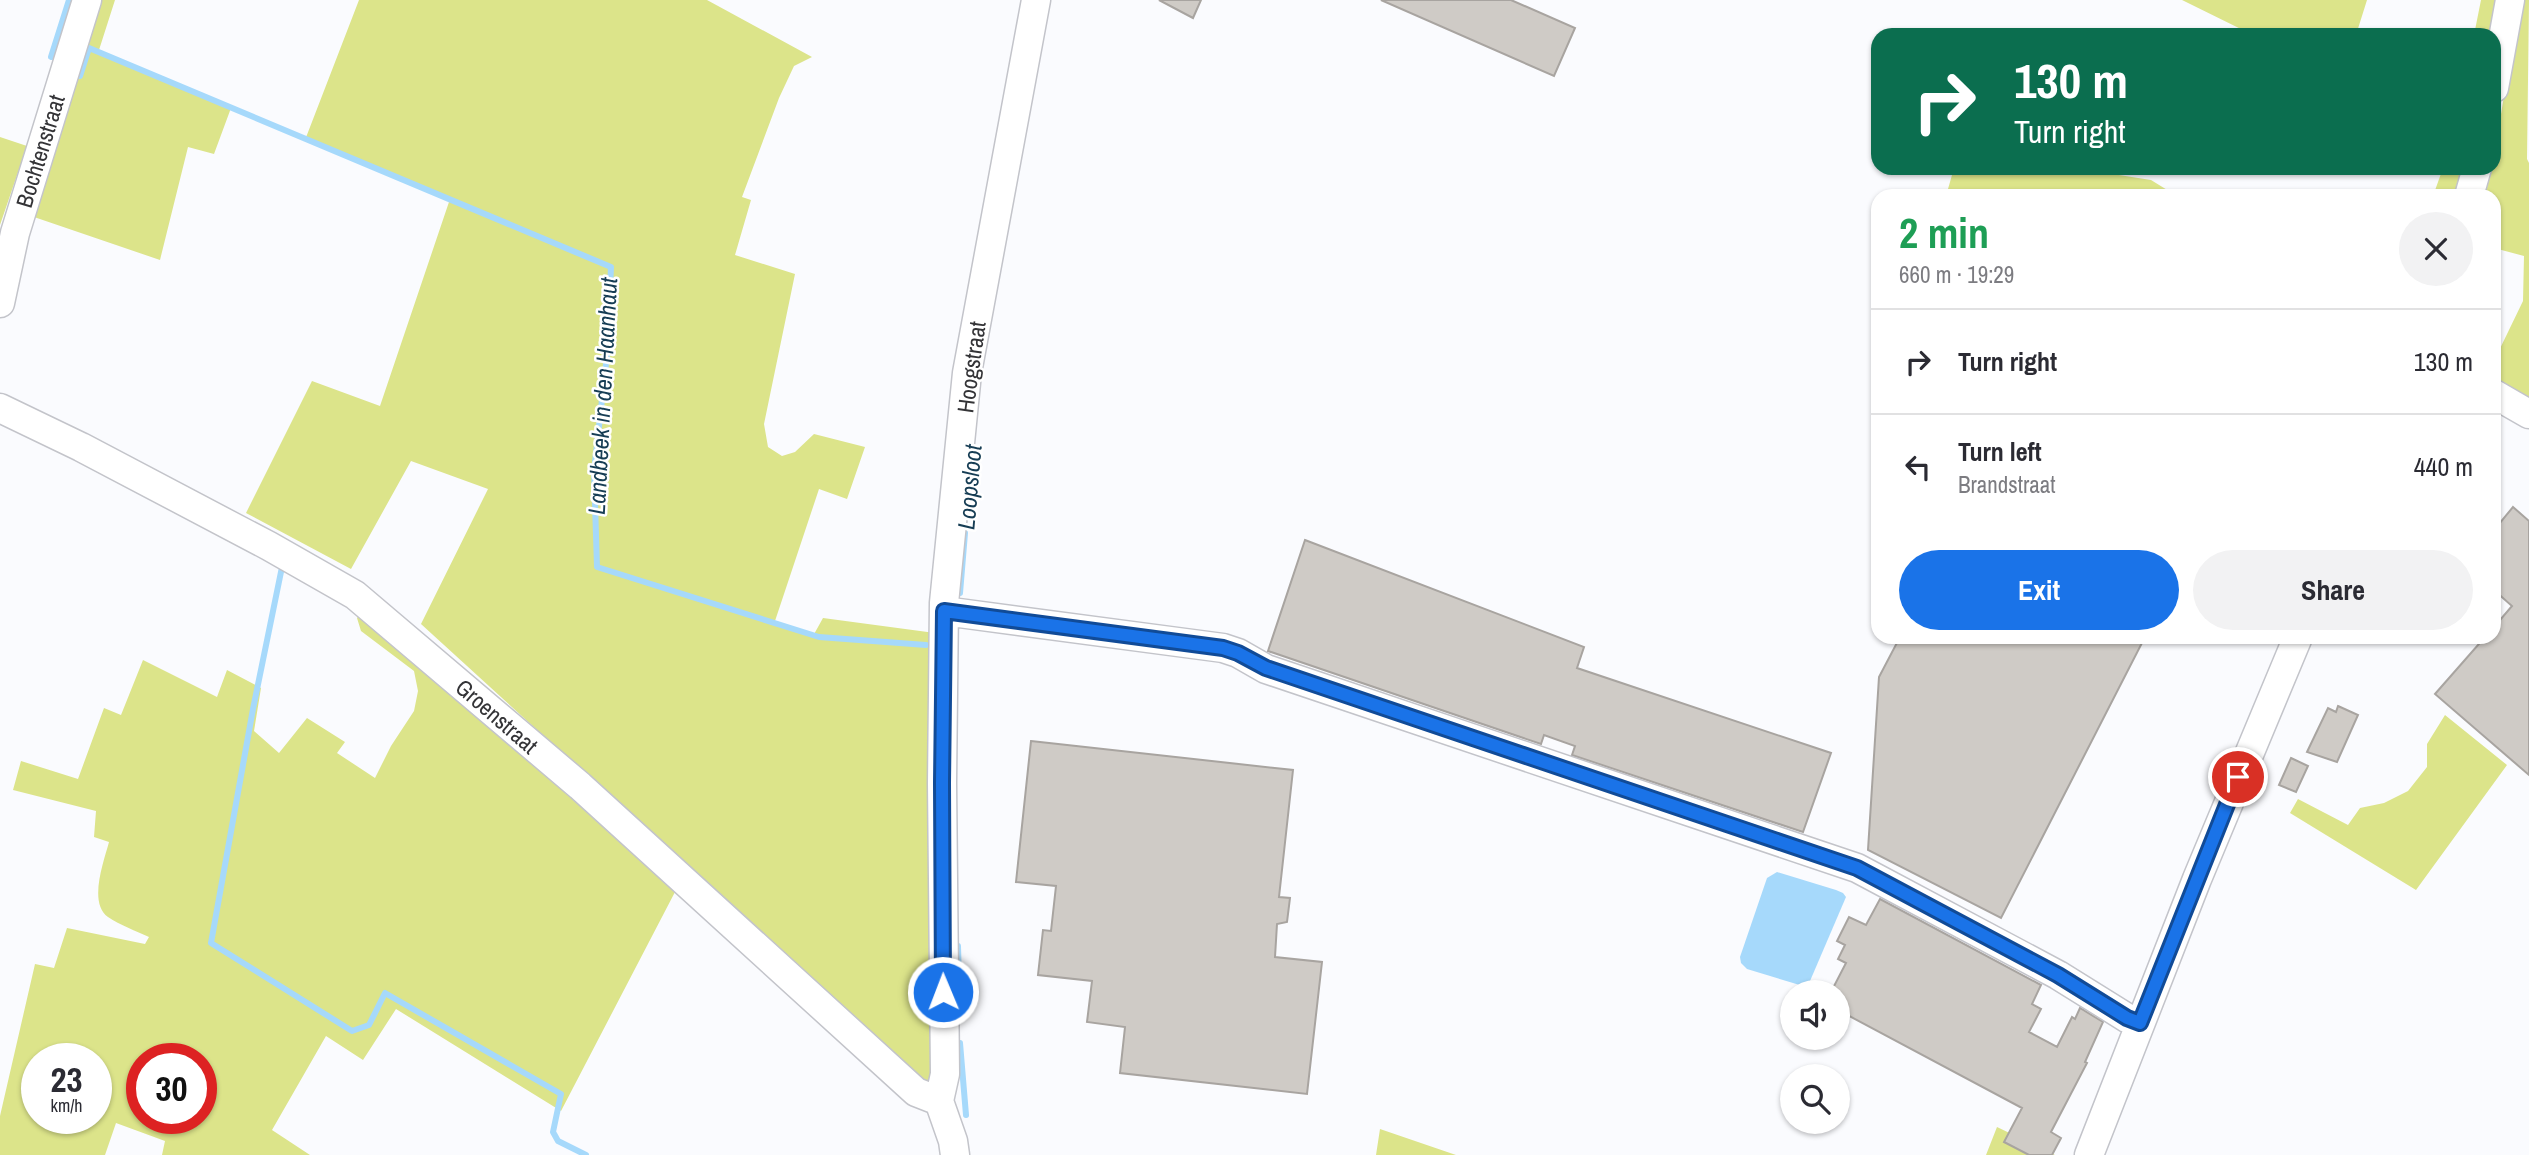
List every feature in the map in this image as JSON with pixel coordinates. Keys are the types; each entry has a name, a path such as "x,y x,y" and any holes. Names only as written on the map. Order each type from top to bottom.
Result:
{"street":[{"name":"Bochtenstraat","path":"0,303 15,233 87,0"},
{"name":"Hoogstraat","path":"955,1155 939,1101 945,1074 942,783 944,611 967,373 1036,0"},
{"path":"2501,44 2508,1"},
{"path":"2501,398 2529,414"},
{"name":"Groenstraat","path":"0,408 93,453 355,594 580,786 916,1092 939,1101"},
{"path":"944,611 1223,648 1238,653 1266,668 1857,868 2058,975 2127,1018 2140,1023"},
{"path":"2090,1155 2197,879 2295,644"}],"green space":[{"path":"96,0 115,0 99,50 231,108 214,154 188,147 160,260 34,217"},
{"path":"359,0 707,0 812,57 794,66 779,98 742,197 751,200 735,255 795,274 764,424 768,447 782,456 795,452 814,434 865,447 847,499 819,489 774,624 813,636 823,618 935,633 937,1084 924,1083 421,624 488,489 411,461 351,569 246,513 312,381 380,406 450,199 305,140"},
{"path":"2182,0 2367,0 2358,28 2239,28"},
{"path":"2481,0 2500,0 2495,28 2475,28"},
{"path":"2520,0 2529,0 2529,405 2501,389 2501,347 2523,301 2524,256 2501,250 2501,189 2436,189 2440,175 2501,175 2501,114"},
{"path":"0,137 27,146 0,225"},
{"path":"1952,175 2119,175 2151,180 2166,189 1948,189"},
{"path":"363,610 675,892 561,1111 396,1009 363,1060 326,1036 272,1130 310,1155 162,1155 165,1141 146,1134 217,1134 217,1043 126,1043 126,1127 116,1123 105,1155 0,1155 0,1116 35,964 54,968 67,928 145,944 149,937 113,920 102,911 99,881 109,842 94,837 96,811 13,790 21,761 78,779 104,708 121,715 143,660 217,697 227,670 261,688 254,731 279,753 307,718 345,742 337,753 375,778 391,746 414,711 418,691 414,671 361,631 357,618"},
{"path":"2445,715 2507,765 2416,890 2290,813 2298,799 2348,825 2360,808 2384,803 2408,791 2427,767 2427,744"},
{"path":"1997,1127 2055,1155 1986,1155"},
{"path":"1380,1129 1456,1155 1376,1155"}],"water":[{"path":"1777,872 1836,890 1846,897 1810,980 1783,980 1747,969 1741,963 1740,957 1767,878"}],"building":[{"path":"1159,0 1201,0 1193,18"},
{"path":"1381,0 1511,0 1575,28 1554,76"},
{"path":"2513,507 2529,521 2529,775 2435,694 2479,644 2501,644 2501,619 2512,606 2501,596 2501,522"},
{"path":"1305,540 1584,647 1577,668 1831,753 1803,832 1572,755 1575,746 1544,735 1541,744 1268,651"},
{"path":"1896,644 2141,644 2001,918 1868,850 1879,677"},
{"path":"2338,706 2358,715 2337,762 2307,752 2328,708 2336,712"},
{"path":"1031,741 1293,770 1279,897 1290,898 1287,922 1277,924 1275,957 1322,962 1307,1094 1120,1073 1125,1027 1087,1022 1092,981 1038,975 1043,930 1051,931 1056,886 1016,882"},
{"path":"2291,758 2308,766 2296,792 2279,785"},
{"path":"1880,899 2041,985 2032,1004 2041,1009 2029,1032 2057,1047 2072,1017 2075,1019 2080,1008 2103,1022 2085,1062 2087,1063 2051,1132 2061,1138 2052,1155 2029,1155 2004,1142 2022,1108 1850,1016 1850,980 1837,980 1846,963 1838,959 1845,945 1837,941 1849,917 1866,925"}],"waterway":[{"name":"Landbeek in den Haanhaut","path":"51,57 69,0"},
{"name":"Landbeek in den Haanhaut","path":"80,76 89,48 611,267 607,355 594,471 597,567 819,637 926,645"},
{"name":"Loopsloot","path":"960,593 965,533"},
{"name":"Landbeek in den Haanhaut","path":"282,567 253,709 211,943 352,1031 369,1025 385,993 561,1094 553,1132 558,1141 586,1155"},
{"name":"Loopsloot","path":"958,946 960,1014"},
{"name":"Loopsloot","path":"960,1043 966,1115"}],"route":[{"path":"943,992 944,611 1223,648 1238,653 1266,668 1857,868 2058,975 2127,1018 2140,1023 2238,777"}]}
